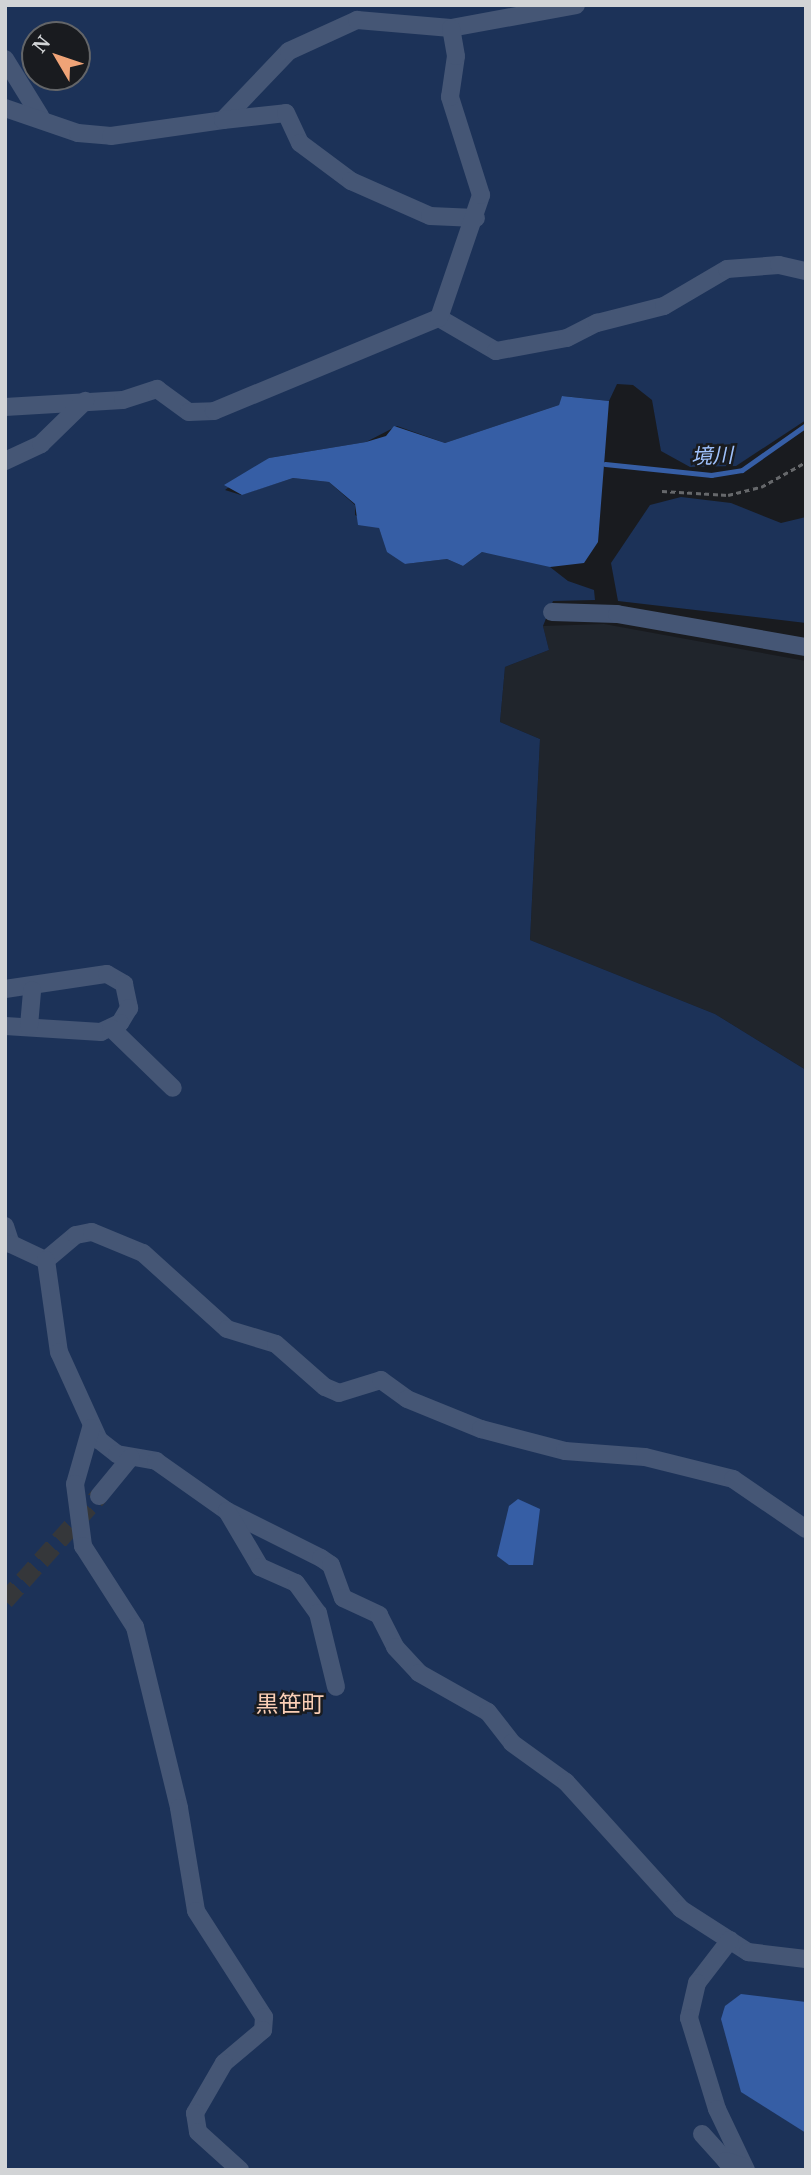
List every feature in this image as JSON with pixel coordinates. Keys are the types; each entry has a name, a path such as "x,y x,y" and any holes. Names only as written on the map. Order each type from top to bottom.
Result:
{"street":[{"path":"223,120 289,51 344,25 388,20 451,28 576,5"},
{"path":"5,407 123,400 157,389 189,412 214,411 439,318 476,218 480,182 450,97 456,56 451,28"},
{"path":"5,59 40,116"},
{"path":"5,108 40,116 78,133 111,136 286,113 300,143 351,181 430,216 476,218"},
{"path":"439,318 496,351 567,338 597,323 664,306 727,269 779,265 806,271"},
{"path":"5,461 41,444 85,401"},
{"path":"552,612 617,614 806,647"},
{"path":"5,989 32,990 114,976 127,991 129,1008 111,1028 80,1035 13,1027 32,990"},
{"path":"111,1028 173,1088"},
{"path":"5,1226 8,1247 46,1260"},
{"path":"46,1260 76,1235 92,1233 143,1253 227,1329 276,1343 325,1387 339,1393 382,1380 407,1399 481,1429 565,1451 645,1457 733,1479 806,1529"},
{"path":"46,1260 59,1352 91,1428 117,1454 156,1461 227,1511 331,1565 342,1598 379,1615 395,1647 419,1673 488,1712 512,1743 566,1782 681,1909 730,1940 770,1958 806,1959"},
{"path":"91,1428 75,1484 83,1546 135,1627 179,1808 196,1911 264,2017 263,2031 224,2063 195,2113 206,2141 240,2170"},
{"path":"99,1496 131,1457"},
{"path":"227,1511 260,1567 296,1583 318,1613 337,1687"},
{"path":"730,1940 697,1983 689,2018 744,2168"},
{"path":"702,2134 726,2161 744,2168"}],"path":[{"path":"662,491 728,495 761,487 806,461"}],"shaded area":[{"path":"5,5 806,5 806,420 736,466 690,467 661,451 652,400 633,385 617,384 609,401 563,396 559,405 445,443 397,426 366,442 269,458 225,490 241,495 293,478 329,482 355,505 355,515 379,528 386,547 405,564 447,559 463,566 482,552 512,555 541,560 568,581 594,590 595,600 553,601 543,626 549,650 505,667 500,722 540,739 530,940 715,1014 806,1070 806,2170 5,2170"},
{"path":"681,497 731,503 781,523 806,517 806,623 618,601 611,563 650,505"},
{"path":"604,624 806,661 806,1070 715,1014 530,940 540,739 500,722 505,667 549,650 543,626"}],"water":[{"path":"562,396 609,401 598,542 584,563 550,567 482,552 463,566 447,559 405,564 387,552 379,528 358,525 355,504 329,482 293,478 242,495 224,485 269,458 366,442 386,436 394,426 445,443 559,405"},
{"path":"518,1499 540,1509 533,1565 509,1565 497,1556 509,1506"},
{"path":"741,1994 806,2002 806,2133 741,2092 721,2019 725,2006"}],"waterway":[{"name":"境川","path":"605,464 711,475 742,470 806,425"}],"tunnel":[{"path":"5,1601 99,1496"}],"district":[{"name":"黒笹町","path":"290,1703"}]}
